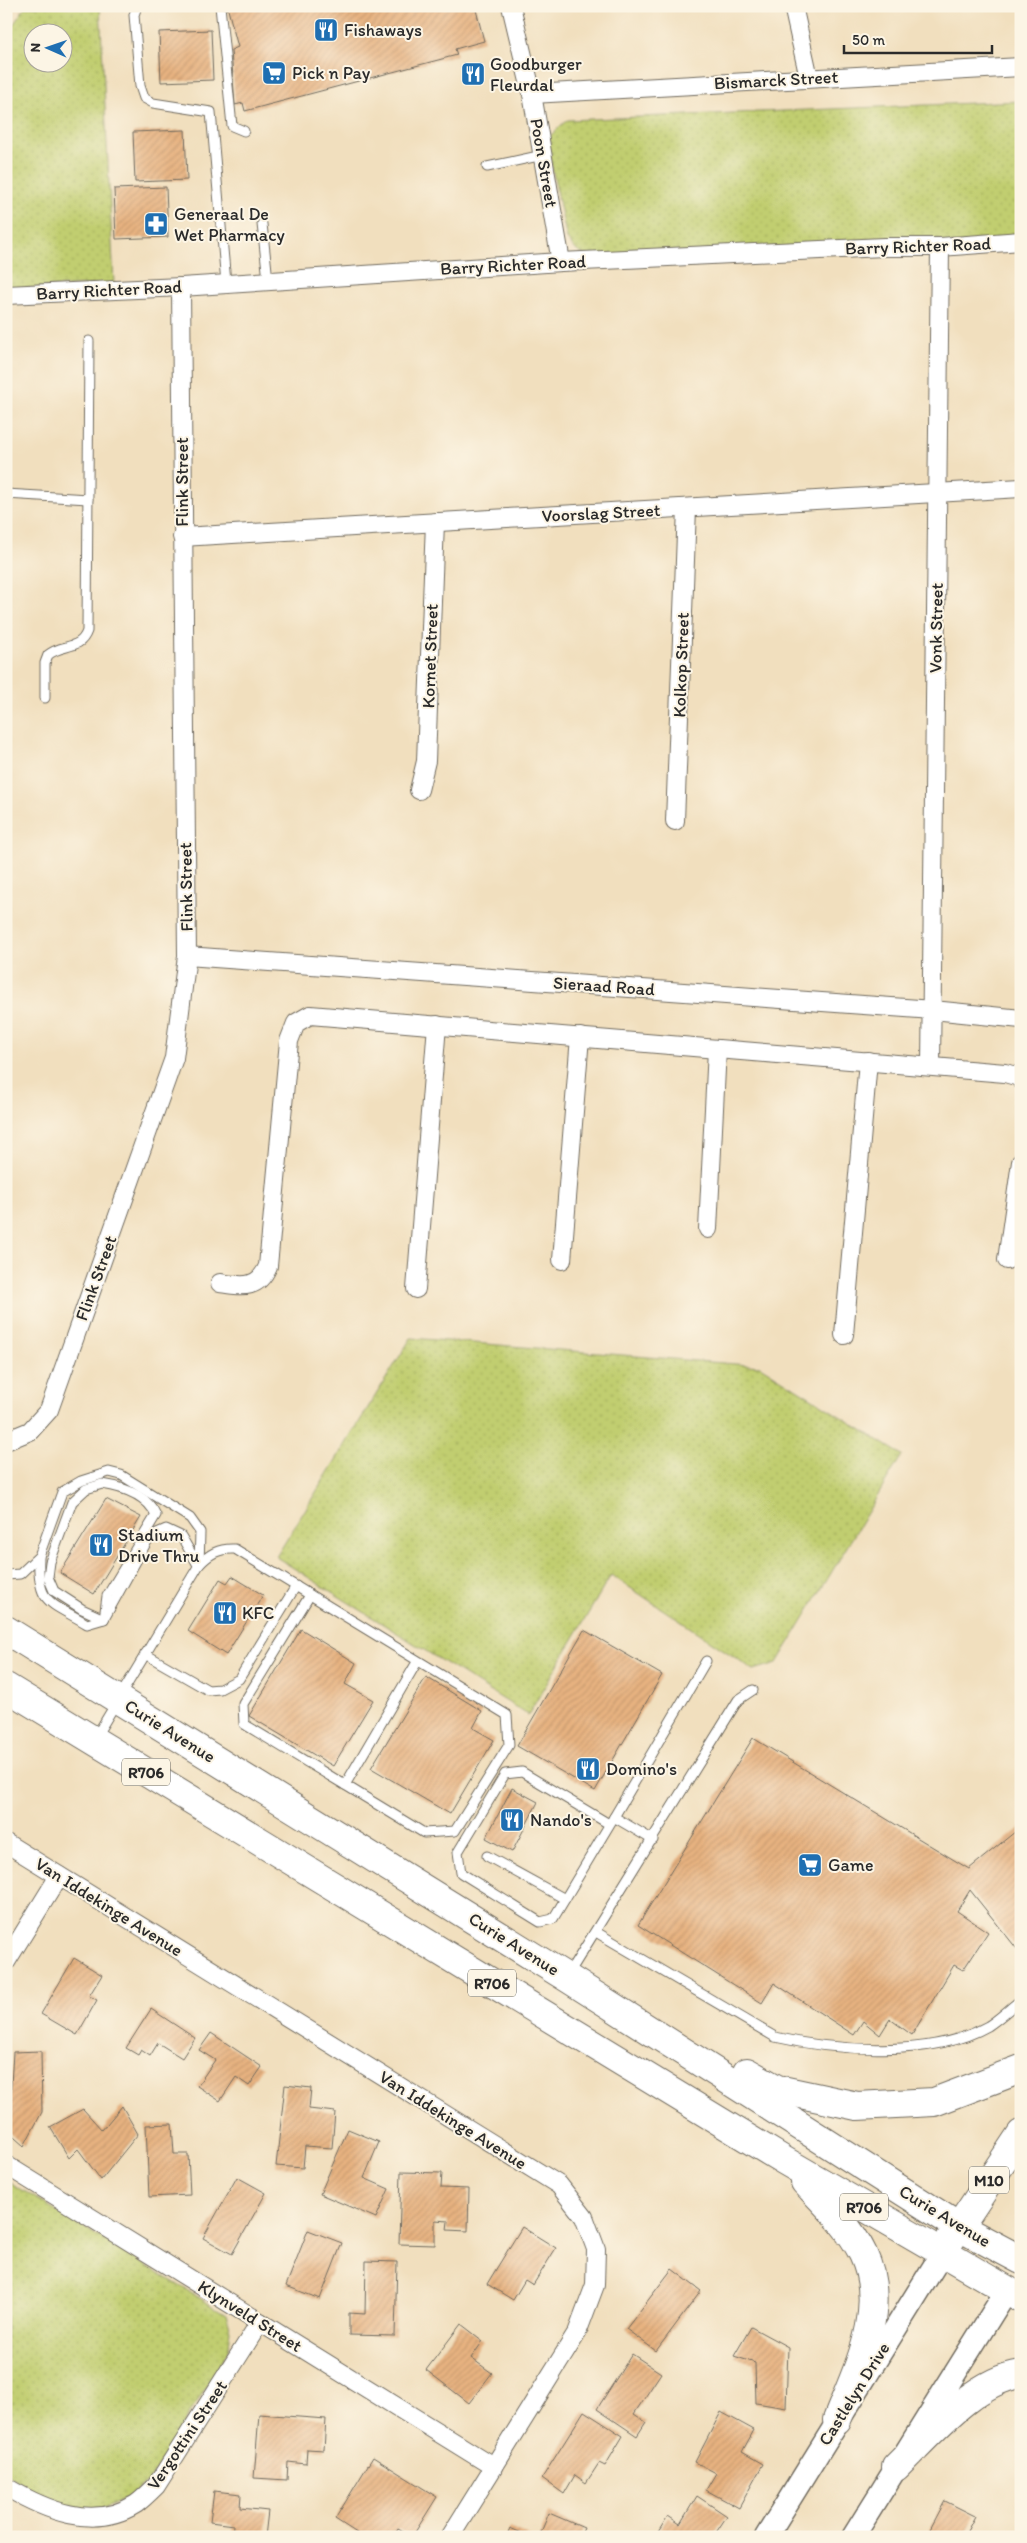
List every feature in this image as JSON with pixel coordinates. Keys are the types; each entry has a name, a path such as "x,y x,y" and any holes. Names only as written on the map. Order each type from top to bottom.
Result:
{"main road":[{"name":"Curie Avenue","path":"6,1630 566,1977 959,2227 1021,2260"},
{"name":"Curie Avenue","path":"6,1687 785,2161 943,2252 1016,2285"},
{"path":"566,1977 616,1998 777,2089 857,2106 934,2102 1021,2069"},
{"name":"M10","path":"943,2252 1021,2134"},
{"path":"785,2161 839,2219 863,2255 872,2289 870,2332 837,2420"},
{"path":"896,2466 964,2401 1006,2376 1021,2374"}],"street":[{"name":"Poon Street","path":"511,6 532,94 561,262"},
{"path":"793,6 809,78"},
{"name":"Bismarck Street","path":"532,94 1021,67"},
{"name":"Barry Richter Road","path":"6,295 181,287 561,262 884,247 940,247 1021,241"},
{"name":"Vonk Street","path":"931,1066 940,247"},
{"name":"Flink Street","path":"6,1441 30,1431 49,1410 174,1058 187,956 181,287"},
{"name":"Voorslag Street","path":"182,537 1021,488"},
{"name":"Kolkop Street","path":"675,822 687,508"},
{"name":"Kornet Street","path":"419,790 426,761 435,522"},
{"name":"Sieraad Road","path":"187,956 933,1010 1021,1019"},
{"path":"220,1283 248,1286 258,1282 268,1266 289,1041 296,1023 301,1018 310,1015 931,1066 1005,1073 1018,1077 1021,1080"},
{"path":"416,1289 438,1025"},
{"path":"562,1260 580,1037"},
{"path":"708,1229 717,1049"},
{"path":"844,1335 868,1061"},
{"path":"1007,1260 1021,1162"},
{"name":"Van Iddekinge Avenue","path":"6,1843 558,2185 584,2217 596,2249 595,2285 577,2333 450,2537"},
{"path":"6,1962 59,1876"},
{"name":"Klynveld Street","path":"6,2165 494,2467"},
{"name":"Castlelyn Drive","path":"766,2537 943,2252"},
{"path":"853,2537 896,2466 1016,2285"},
{"name":"Vergottini Street","path":"6,2487 29,2500 68,2516 105,2517 135,2504 156,2486 260,2322"}],"lane":[{"path":"137,6 134,15 140,86 144,98 153,103 211,112 226,283"},
{"path":"220,6 232,126 244,131"},
{"path":"487,168 543,155"},
{"path":"262,224 268,280"},
{"path":"45,698 48,655 59,648 77,646 85,637 87,631 89,341"},
{"path":"6,494 88,499"},
{"path":"158,1498 160,1514 150,1536 104,1619 88,1624 44,1598 38,1582 39,1556 62,1492 81,1481 108,1472 121,1475 158,1498 190,1518 200,1532 198,1565"},
{"path":"102,1484 120,1487 151,1505 156,1515 107,1596 104,1619 82,1609 54,1591 48,1577 50,1562 72,1502 86,1489 102,1484"},
{"path":"150,1536 166,1529 180,1536 198,1565"},
{"path":"93,1740 198,1565 206,1557 218,1550 235,1549 310,1594 418,1662 507,1715 508,1745 455,1831 424,1834 244,1724 243,1704 310,1594"},
{"path":"6,1575 20,1574 39,1556"},
{"path":"145,1654 208,1690 220,1689 230,1685 246,1670 296,1586"},
{"path":"653,1840 612,1820 522,1772 505,1774 458,1852 461,1873 540,1922 553,1919 612,1820 706,1661"},
{"path":"345,1785 418,1662"},
{"path":"566,1977 596,1932 738,1700 754,1690"},
{"path":"487,1856 565,1899"},
{"path":"596,1932 775,2036 798,2042 838,2048 872,2049 930,2044 988,2026 1021,2000"}],"green space":[{"path":"26,6 100,6 114,284 6,289 6,35"},
{"path":"1021,101 1021,241 590,258 577,251 567,239 546,139 568,120"},
{"path":"411,1338 760,1366 902,1455 777,1663 754,1670 611,1575 528,1715 276,1557"},
{"path":"6,2180 226,2314 231,2330 228,2351 149,2481 129,2497 101,2509 68,2508 34,2492 6,2474"}],"building":[{"path":"227,6 475,6 484,41 455,49 457,55 245,111 243,103 235,105 231,50 238,47"},
{"path":"211,30 213,80 161,82 159,32"},
{"path":"185,130 187,180 135,182 133,132"},
{"path":"166,187 168,237 116,239 114,189"},
{"name":"Stadium Drive Thru","path":"106,1499 141,1517 94,1594 60,1573"},
{"name":"KFC","path":"232,1576 263,1595 226,1655 188,1631 220,1579 227,1583"},
{"path":"301,1629 356,1663 345,1684 373,1700 333,1766 249,1716"},
{"path":"584,1630 662,1675 595,1791 517,1746"},
{"path":"426,1677 482,1711 473,1728 494,1740 450,1814 371,1768"},
{"path":"753,1738 969,1869 1021,1827 1021,1954 970,1890 957,1911 988,1932 963,1970 954,1965 912,2035 890,2019 880,2035 863,2021 854,2035 774,1983 762,2003 638,1925"},
{"name":"Nando's","path":"512,1788 538,1802 512,1852 486,1838"},
{"path":"74,1958 102,1975 89,1996 97,2000 77,2035 41,2014"},
{"path":"151,2009 195,2038 182,2058 158,2043 150,2056 141,2050 138,2055 126,2048"},
{"path":"211,2033 262,2067 249,2086 236,2077 220,2101 197,2086 215,2060 199,2050"},
{"path":"41,2051 42,2112 24,2146 6,2130 9,2119 13,2052"},
{"path":"285,2085 311,2088 309,2109 335,2112 332,2148 305,2146 303,2168 276,2166"},
{"path":"122,2106 138,2134 101,2180 78,2149 69,2158 50,2127 83,2109 102,2130"},
{"path":"172,2124 174,2154 188,2154 190,2195 149,2197 146,2125"},
{"path":"348,2129 379,2142 364,2178 389,2189 376,2218 320,2194"},
{"path":"401,2172 442,2173 441,2188 469,2189 468,2231 447,2230 448,2221 435,2220 435,2245 399,2244"},
{"path":"237,2177 266,2193 232,2254 203,2238"},
{"path":"522,2227 556,2248 533,2285 525,2280 513,2300 487,2284"},
{"path":"308,2230 342,2243 320,2299 286,2286"},
{"path":"366,2261 397,2262 395,2336 349,2335 349,2313 365,2314"},
{"path":"672,2269 701,2291 656,2351 626,2329"},
{"path":"461,2324 483,2341 471,2358 492,2373 469,2403 426,2370"},
{"path":"751,2327 788,2347 786,2408 756,2403 755,2363 734,2356"},
{"path":"632,2354 661,2373 634,2414 646,2422 637,2436 597,2409"},
{"path":"584,2411 623,2436 605,2466 599,2463 586,2483 575,2475 564,2494 542,2478"},
{"path":"721,2412 754,2430 742,2452 763,2464 739,2508 706,2490 716,2473 695,2462"},
{"path":"259,2414 326,2419 324,2450 307,2449 306,2464 288,2462 287,2480 254,2478"},
{"path":"373,2457 437,2497 412,2537 398,2529 393,2537 363,2537 335,2519"},
{"path":"214,2491 241,2494 240,2508 268,2511 265,2537 232,2537 233,2525 210,2522"},
{"path":"697,2496 727,2516 713,2537 655,2537 668,2516 680,2524"},
{"path":"945,2501 975,2516 964,2537 926,2537"},
{"path":"549,2513 584,2528 580,2537 539,2537"},
{"path":"510,2528 531,2537 506,2537"}],"place":[{"name":"Fishaways","path":"326,30"},
{"name":"Pick n Pay","path":"274,73"},
{"name":"Goodburger Fleurdal","path":"473,74"},
{"name":"Generaal De Wet Pharmacy","path":"156,224"},
{"name":"Stadium Drive Thru","path":"101,1545"},
{"name":"KFC","path":"225,1613"},
{"name":"Domino's","path":"588,1769"},
{"name":"Nando's","path":"512,1820"},
{"name":"Game","path":"810,1865"}]}
